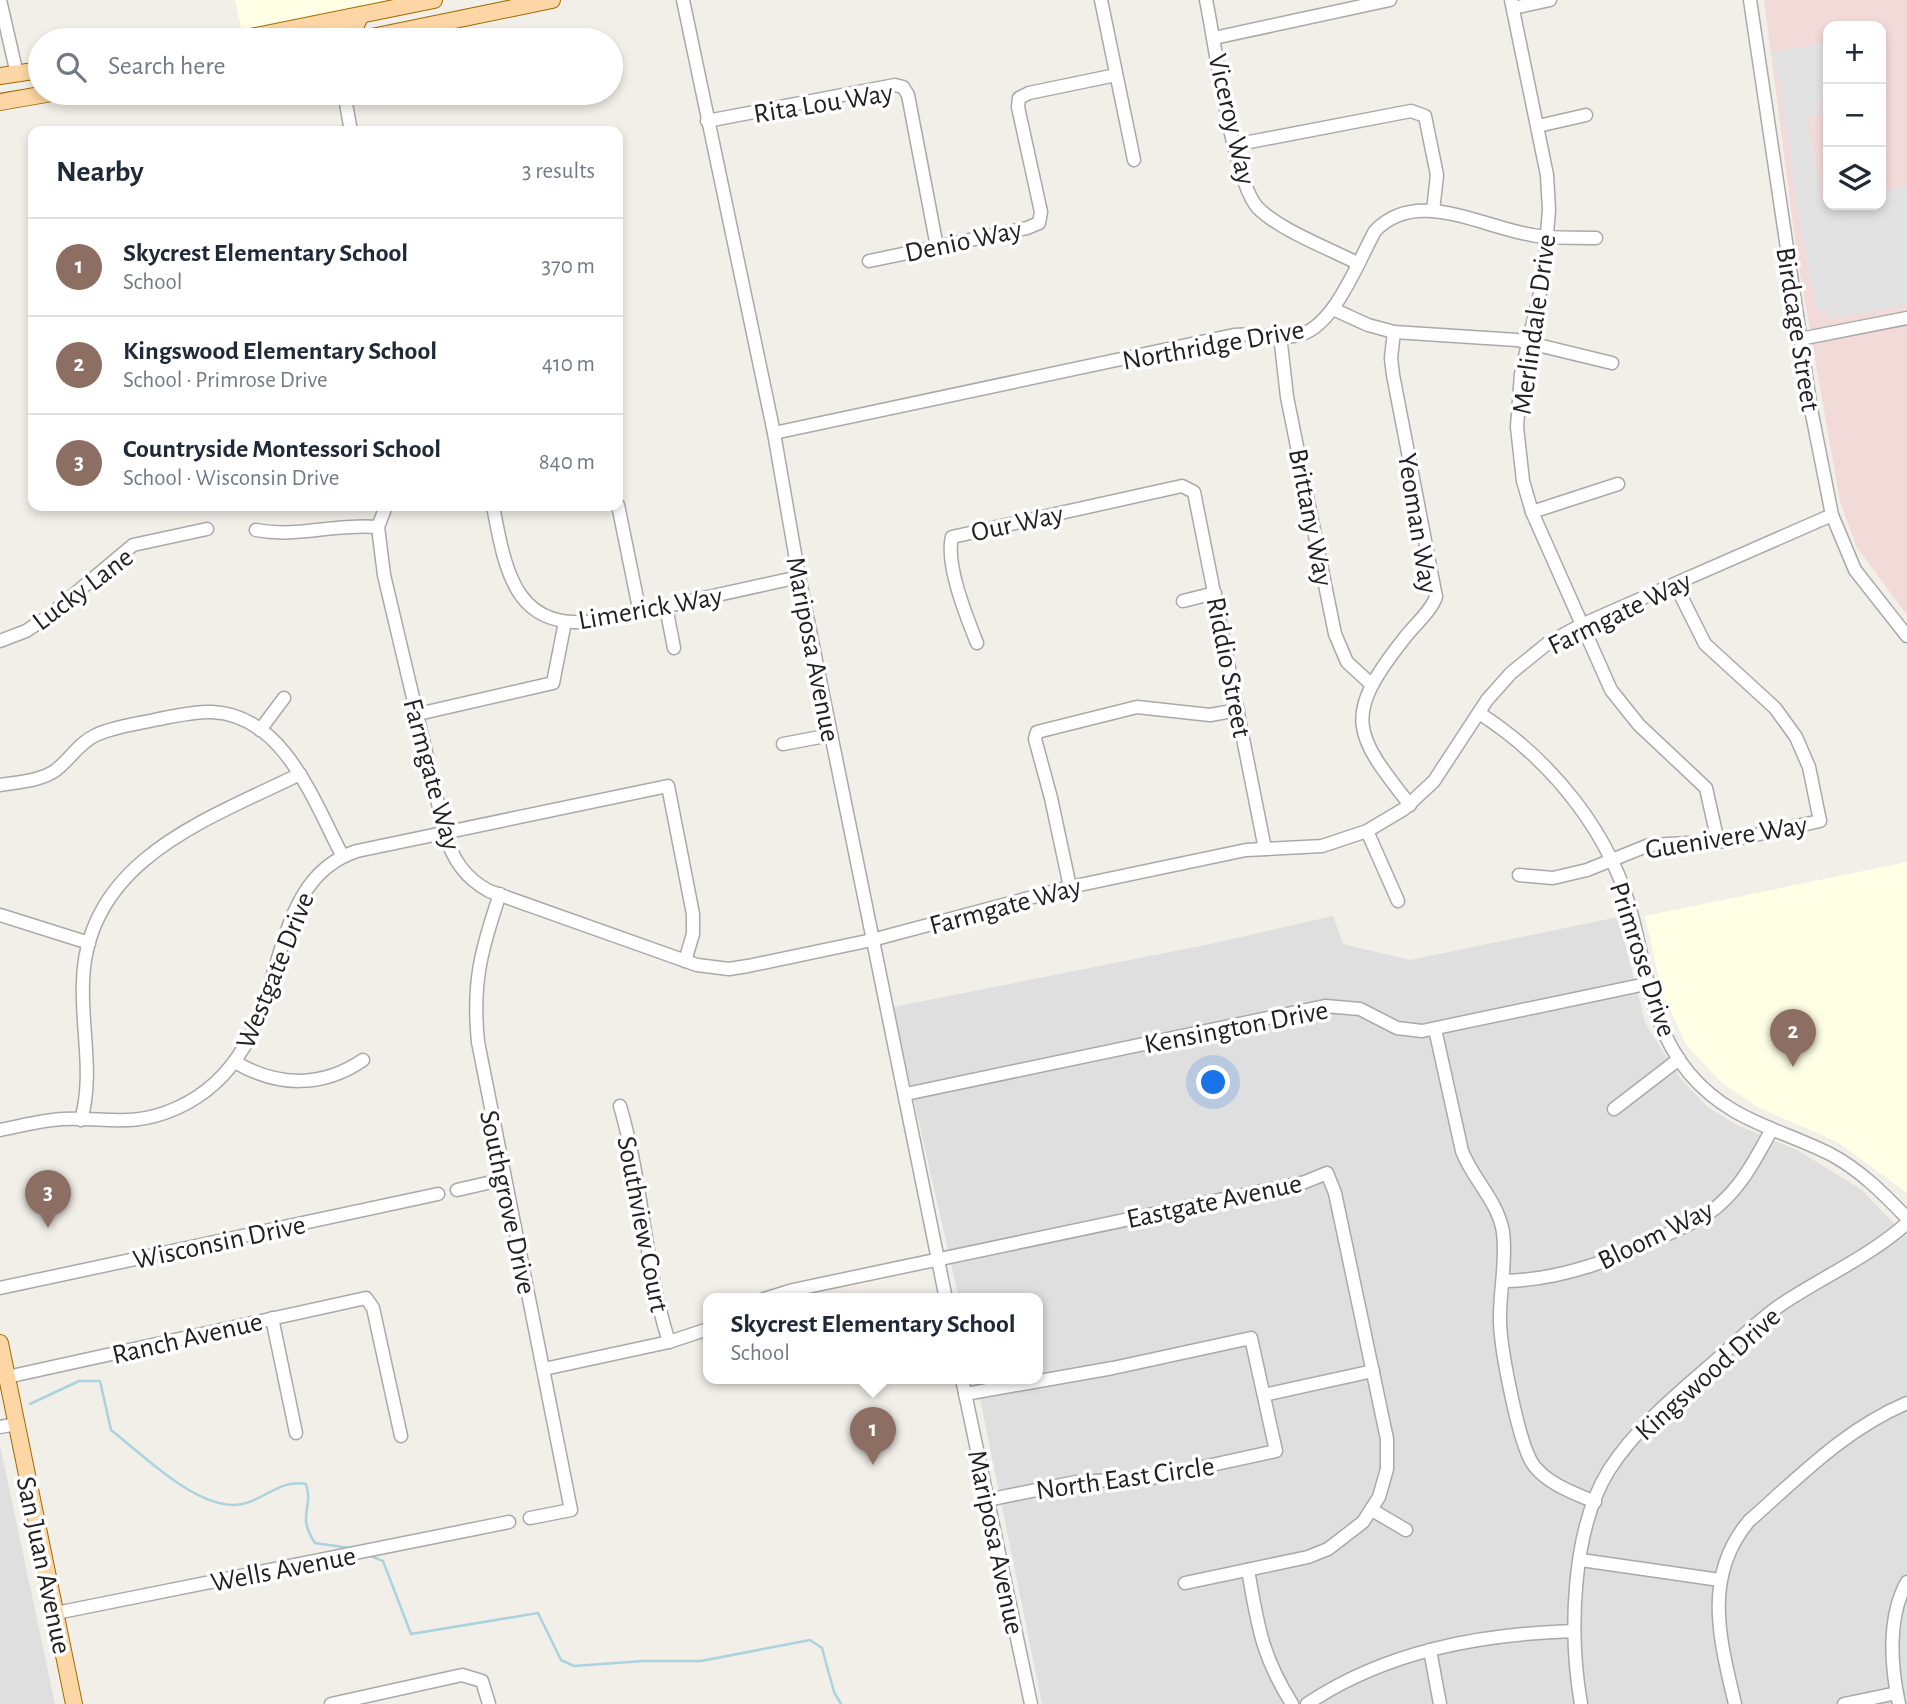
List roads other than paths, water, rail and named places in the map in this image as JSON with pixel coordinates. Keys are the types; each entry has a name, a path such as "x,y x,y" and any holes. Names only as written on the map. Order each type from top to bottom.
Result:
{"main road":[{"path":"296,28 434,0"},
{"path":"416,28 552,0"},
{"path":"354,28 361,15"},
{"path":"0,76 28,72"},
{"path":"0,95 13,84 17,74"},
{"path":"20,98 28,90"},
{"path":"0,102 28,97"},
{"name":"San Juan Avenue","path":"0,1343 7,1377 8,1426 56,1613 74,1704"}],"street":[{"path":"0,0 17,74"},
{"name":"Mariposa Avenue","path":"683,0 706,121 774,433 799,578 945,1293"},
{"path":"1101,0 1134,160"},
{"name":"Viceroy Way","path":"1206,0 1242,181 1258,208 1271,218 1357,262"},
{"path":"1214,38 1391,0"},
{"name":"Merlindale Drive","path":"1550,0 1512,4 1547,175 1547,236 1543,280 1521,374 1517,427 1523,481 1532,512 1611,690 1626,711 1706,788 1718,842"},
{"name":"Birdcage Street","path":"1750,0 1800,339 1832,515 1855,570 1907,636"},
{"name":"Denio Way","path":"870,261 1027,228 1039,223 1041,212 1018,107 1019,98 1029,93 1116,75"},
{"name":"Rita Lou Way","path":"706,121 895,85 904,87 908,95 937,247"},
{"path":"346,105 350,126"},
{"path":"1234,145 1411,111 1421,112 1425,116 1437,175 1433,211"},
{"path":"1538,126 1586,115"},
{"name":"Northridge Drive","path":"774,433 1234,335 1296,336 1320,325 1333,309 1357,262 1385,221 1409,211 1433,211 1534,236 1596,238"},
{"path":"1333,309 1368,325 1394,332 1478,335 1530,342 1612,363"},
{"path":"1800,339 1907,318"},
{"name":"Yeoman Way","path":"1394,332 1391,358 1393,374 1436,597 1372,685 1362,713 1367,748 1410,805"},
{"name":"Brittany Way","path":"1280,335 1287,397 1335,634 1347,662 1372,685"},
{"path":"1532,512 1618,484"},
{"name":"Our Way","path":"977,643 958,587 950,545 952,537 1182,486 1190,488"},
{"name":"Riddio Street","path":"1190,488 1194,492 1215,593 1265,849"},
{"name":"Farmgate Way","path":"384,511 378,527 384,575 445,833 463,871 481,886 500,894 685,961 708,968 729,969 873,940 1070,887 1246,850 1313,847 1367,831 1410,805 1448,765 1479,713 1520,664 1548,643 1581,625 1832,515"},
{"name":"Limerick Way","path":"494,511 504,561 517,591 531,608 547,618 565,622 582,624 799,578"},
{"path":"619,511 640,613"},
{"path":"256,530 276,535 345,526 378,527"},
{"name":"Lucky Lane","path":"0,641 26,631 46,618 133,545 207,529"},
{"name":"Guenivere Way","path":"1519,875 1553,878 1587,870 1658,843 1718,842 1821,821 1809,767 1796,737 1775,708 1705,644 1675,584"},
{"path":"1183,601 1215,593"},
{"path":"666,607 674,648"},
{"path":"418,714 553,683 565,622"},
{"path":"260,730 284,698"},
{"path":"1070,887 1035,739 1037,732 1138,707 1210,715 1238,710"},
{"path":"0,785 39,778 55,771 95,735 117,728 193,712 229,715 260,730 276,743 300,774 342,855"},
{"name":"Primrose Drive","path":"1479,713 1517,741 1553,777 1588,819 1612,859 1634,921 1646,984 1660,1024 1689,1073 1733,1111 1846,1164 1907,1220"},
{"path":"783,744 831,735"},
{"path":"81,1120 88,1078 82,1015 83,978 89,943 113,892 149,854 177,834 300,774"},
{"name":"Westgate Drive","path":"0,1130 50,1120 129,1122 162,1114 205,1092 235,1062 258,1024 300,896 315,875 342,855 668,786 693,914 693,934 685,961"},
{"path":"1367,831 1398,901"},
{"name":"Southgrove Drive","path":"500,894 481,949 476,1008 480,1056 571,1510 530,1518"},
{"path":"0,915 89,943"},
{"name":"Kensington Drive","path":"906,1094 1325,1006 1360,1009 1409,1030 1435,1028 1646,984"},
{"path":"1435,1028 1462,1151 1468,1167 1494,1204 1503,1229 1504,1281 1500,1324 1523,1442 1532,1465 1562,1487 1595,1502"},
{"path":"1614,1110 1679,1059"},
{"path":"235,1062 263,1076 293,1082 332,1076 363,1060"},
{"name":"Southview Court","path":"620,1106 637,1170 654,1288 669,1342"},
{"name":"Bloom Way","path":"1504,1281 1528,1280 1585,1268 1634,1250 1696,1220 1717,1208 1748,1173 1771,1131"},
{"name":"Eastgate Avenue","path":"790,1293 1305,1182 1327,1174 1335,1194 1373,1371 1388,1454 1384,1483 1372,1510 1353,1533 1328,1549 1185,1583"},
{"path":"457,1190 505,1179"},
{"name":"Wisconsin Drive","path":"0,1288 438,1194"},
{"name":"Kingswood Drive","path":"1581,1704 1574,1631 1581,1560 1595,1502 1608,1471 1632,1439 1675,1395 1780,1306 1854,1263 1907,1220"},
{"name":"Ranch Avenue","path":"7,1377 366,1298 373,1308 401,1436"},
{"path":"272,1318 296,1433"},
{"path":"544,1369 669,1342 703,1331"},
{"name":"North East Circle","path":"987,1500 1076,1482 1152,1478 1276,1451 1251,1338 1043,1380"},
{"path":"1264,1395 1373,1371"},
{"name":"Mariposa Avenue","path":"963,1384 1031,1704"},
{"name":"North East Circle","path":"965,1394 1022,1384"},
{"path":"1735,1704 1721,1634 1720,1580 1729,1549 1749,1521 1844,1438 1875,1418 1907,1403"},
{"path":"1372,1510 1406,1530"},
{"name":"Wells Avenue","path":"56,1613 509,1522"},
{"path":"1581,1560 1720,1580"},
{"path":"1248,1570 1268,1663 1292,1704"},
{"path":"1844,1704 1898,1699 1893,1642 1896,1613 1907,1583"},
{"path":"1307,1704 1379,1666 1430,1650 1497,1636 1574,1631"},
{"path":"1430,1650 1440,1704"},
{"path":"331,1704 359,1701 462,1675 482,1681 489,1704"}],"waterway":[{"path":"30,1404 79,1381 100,1381 111,1430 185,1488 219,1503 235,1505 253,1501 286,1485 306,1484 307,1525 315,1543 350,1548"},
{"path":"373,1557 383,1561 411,1634 538,1613 561,1660 574,1666 644,1661 701,1661 810,1640 822,1648 834,1692 841,1704"}],"place":[{"name":"Kingswood Elementary School","path":"1793,1067"},
{"name":"Countryside Montessori School","path":"48,1228"},
{"name":"Skycrest Elementary School","path":"873,1465"}]}
